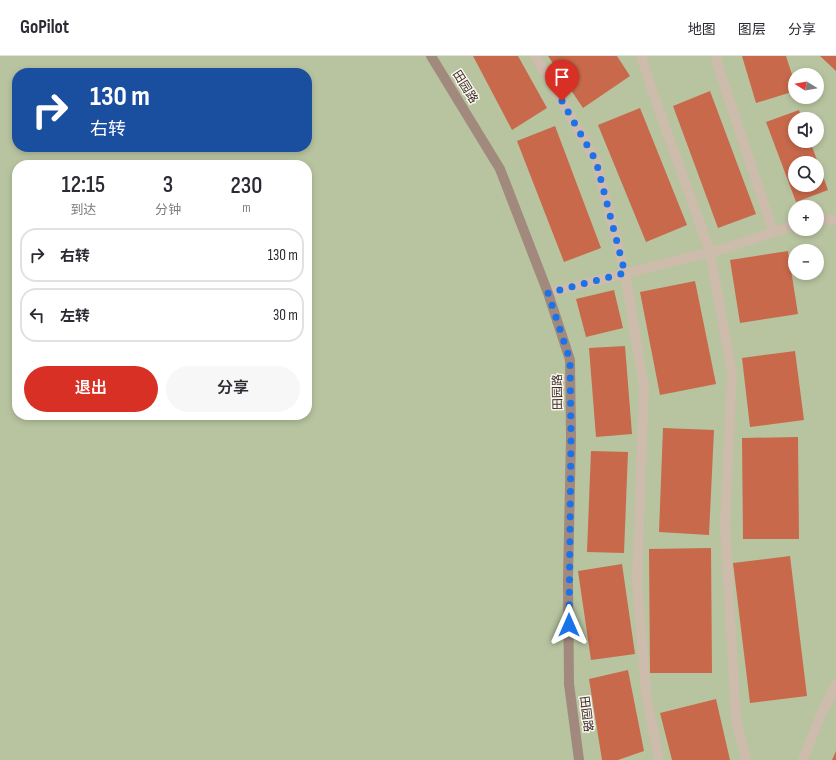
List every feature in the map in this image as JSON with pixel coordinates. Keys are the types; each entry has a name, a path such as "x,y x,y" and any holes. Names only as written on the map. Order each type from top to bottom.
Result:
{"street":[{"name":"田园路","path":"431,56 500,169 548,293 570,360 571,438 568,581 569,684 579,760"},
{"path":"535,56 596,161 625,273 644,387 637,580 646,694 659,760"},
{"path":"642,56 653,93 710,252 732,373 725,525 736,720 746,760"},
{"path":"717,56 717,64 773,232"},
{"path":"824,219 836,220"},
{"path":"548,293 710,252 788,227"},
{"path":"803,760 820,717 836,684"}],"green space":[{"path":"0,56 836,56 836,760 0,760"}],"building":[{"path":"473,56 518,56 547,108 512,130"},
{"path":"548,56 617,56 630,76 583,108"},
{"path":"742,56 786,56 790,68 788,68 788,93 756,103"},
{"path":"820,56 836,56 836,71"},
{"path":"710,91 756,214 718,228 673,106"},
{"path":"640,108 687,225 646,242 598,125"},
{"path":"788,114 788,148 813,148 816,156 788,156 788,181 766,122"},
{"path":"555,126 601,248 564,262 517,141"},
{"path":"824,179 828,190 824,192"},
{"path":"792,192 823,192 801,200 795,200"},
{"path":"788,251 788,280 793,280 798,314 740,323 730,260"},
{"path":"695,281 716,384 660,395 640,292"},
{"path":"614,290 623,328 586,337 576,299"},
{"path":"625,346 632,434 596,437 589,348"},
{"path":"795,351 804,420 750,427 742,358"},
{"path":"663,428 714,430 709,535 659,532"},
{"path":"798,437 799,539 743,539 742,438"},
{"path":"591,451 628,452 624,553 587,552"},
{"path":"711,548 712,673 650,673 649,549"},
{"path":"790,556 807,696 750,703 733,563"},
{"path":"622,564 635,654 591,660 578,571"},
{"path":"628,670 644,751 618,760 602,760 589,679"},
{"path":"716,699 730,760 672,760 660,713"},
{"path":"836,751 836,760 832,760"}],"route":[{"path":"562,101 596,161 625,273 548,293 570,360 571,438 568,581 569,625"}]}
